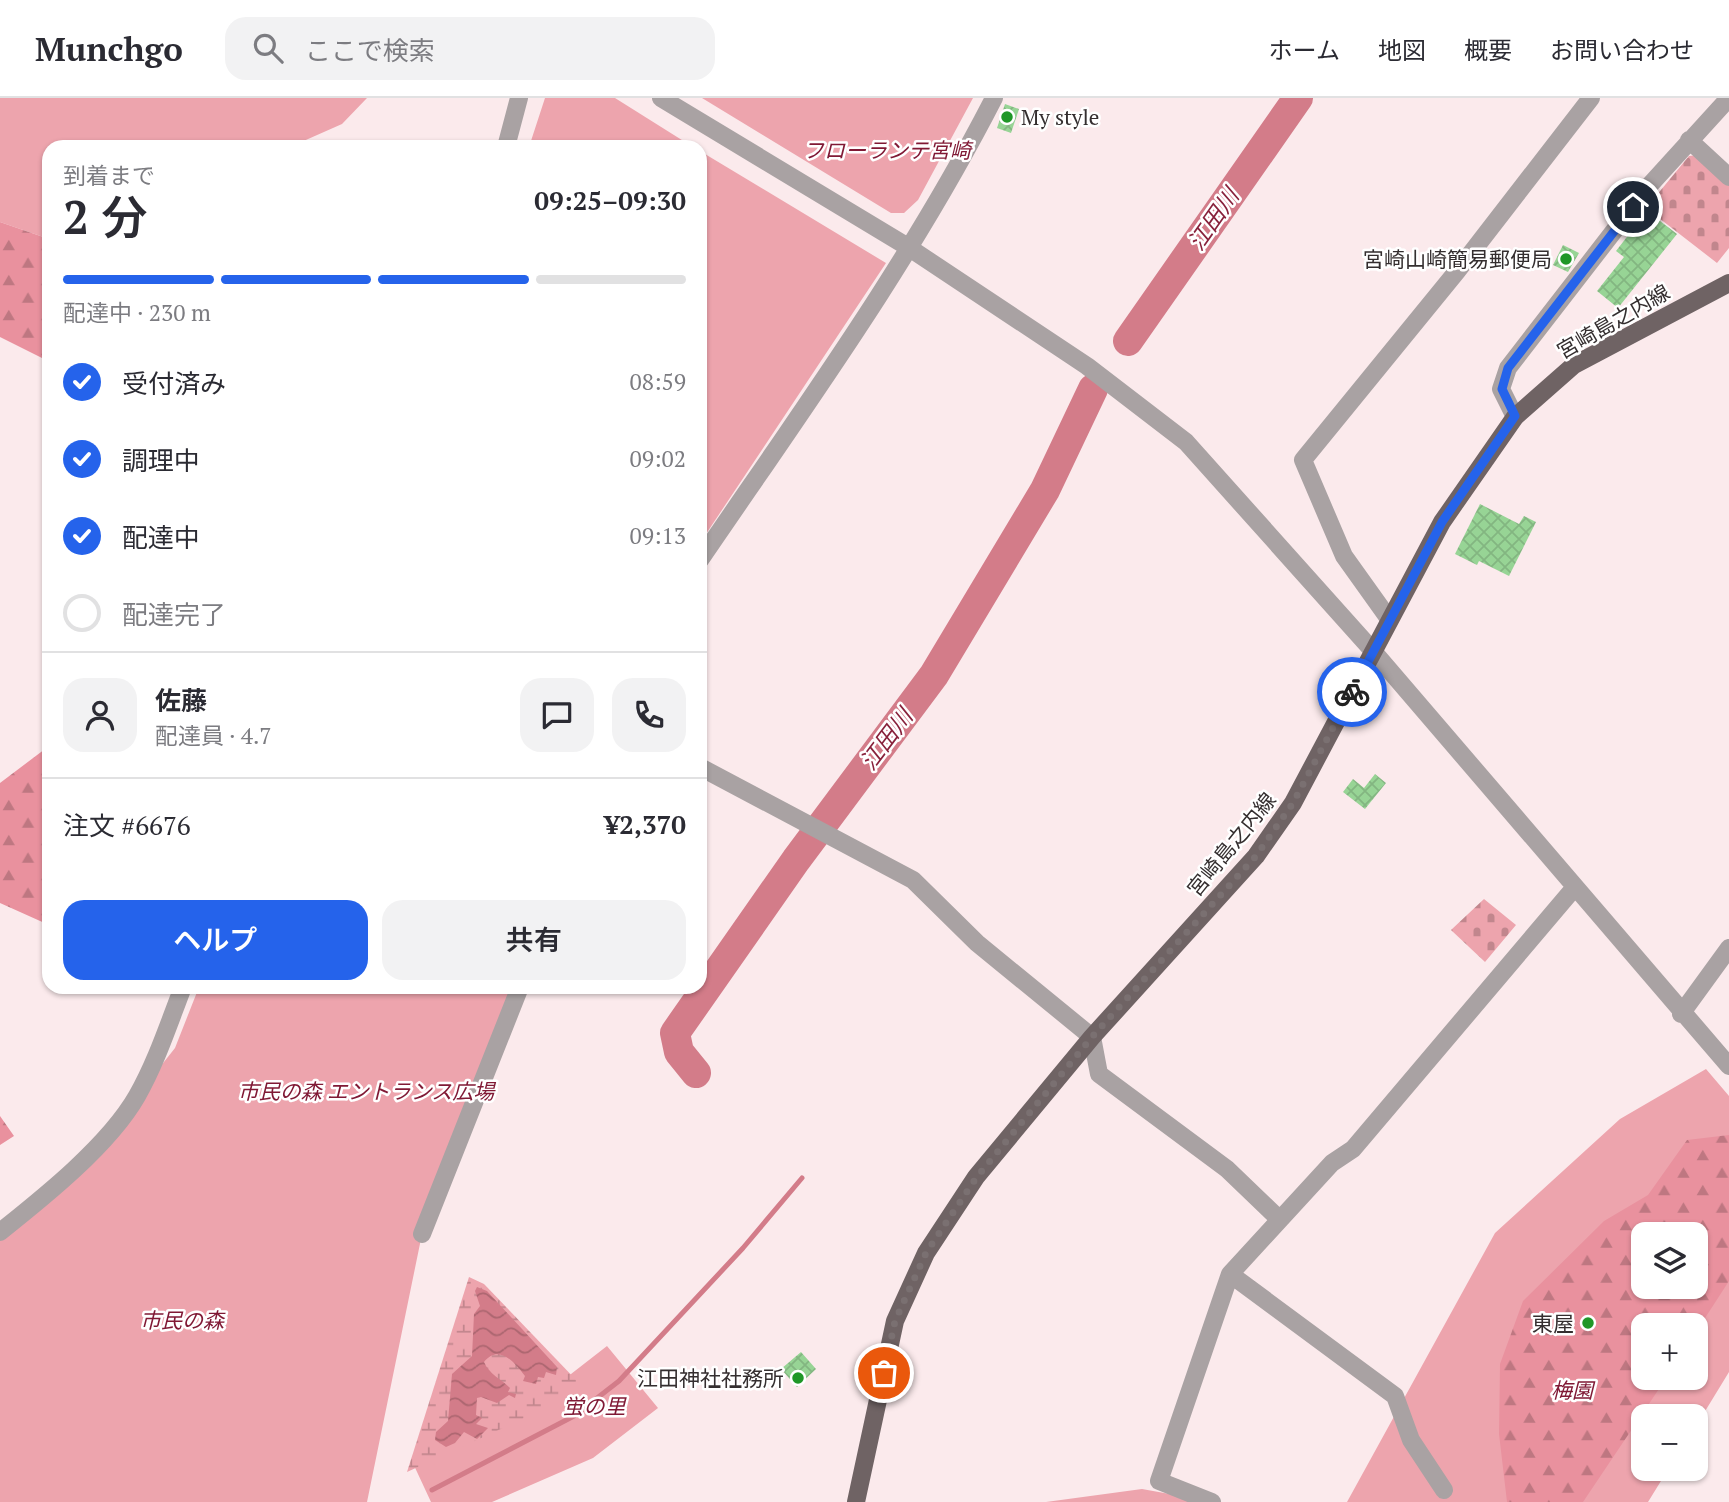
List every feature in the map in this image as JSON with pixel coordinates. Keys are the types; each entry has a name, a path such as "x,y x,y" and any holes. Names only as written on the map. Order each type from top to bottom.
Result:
{"main road":[{"name":"宮崎島之内線","path":"856,1502 895,1321 926,1253 976,1178 1092,1037 1256,856 1293,803 1442,522 1515,416 1574,365 1729,283"}],"street":[{"path":"508,140 519,98"},
{"path":"661,98 908,247 1087,366 1186,442 1373,651 1681,1014 1729,1066"},
{"path":"707,550 856,331 942,194 995,98"},
{"path":"1389,619 1344,556 1303,460 1458,270 1591,98"},
{"path":"1515,416 1502,389 1508,368 1648,187 1729,99"},
{"path":"1689,140 1729,177"},
{"path":"707,770 913,880 977,943 1092,1037 1099,1074 1227,1168 1278,1218"},
{"path":"1212,1502 1159,1481 1230,1274 1278,1218 1332,1163 1353,1149 1575,887"},
{"path":"1681,1014 1729,948"},
{"path":"0,1232 43,1198 116,1126 137,1096 180,994"},
{"path":"422,1234 517,994"},
{"path":"1230,1274 1395,1396 1411,1440 1444,1490"}],"green space":[{"path":"0,98 367,98 342,124 306,140 42,140 42,237 0,222"},
{"path":"545,98 615,98 682,140 531,140"},
{"name":"フローランテ宮崎","path":"702,98 973,98 918,200 904,213 891,213"},
{"path":"707,155 886,263 707,532"},
{"path":"1698,155 1729,183 1729,248 1717,263 1646,208 1689,156"},
{"path":"0,222 42,237 42,358 0,337"},
{"path":"42,751 42,922 0,903 0,783"},
{"path":"1484,899 1516,925 1485,962 1451,930"},
{"name":"市民の森","path":"196,994 517,994 422,1234 367,1502 0,1502 0,1232 137,1096 175,1048"},
{"path":"1706,1069 1729,1096 1729,1372 1708,1406 1708,1404 1631,1404 1631,1481 1661,1481 1648,1502 1347,1502 1495,1233 1620,1119"},
{"path":"0,1116 14,1136 0,1145"},
{"name":"梅園","path":"1729,1135 1729,1281 1708,1313 1631,1313 1631,1390 1658,1390 1649,1404 1631,1404 1631,1431 1583,1502 1507,1502 1499,1434 1500,1364 1523,1301 1604,1221 1648,1195 1687,1140"},
{"path":"469,1277 484,1284 579,1383 579,1393 407,1472"},
{"name":"蛍の里","path":"607,1346 658,1408 593,1458 492,1502 431,1502 411,1459 553,1388"},
{"path":"1142,1489 1214,1502 1046,1502"}],"water":[{"path":"477,1287 487,1291 557,1367 556,1375 546,1372 544,1378 538,1377 536,1384 523,1381 525,1376 506,1357 495,1354 490,1357 484,1362 486,1366 510,1388 508,1392 516,1394 515,1398 509,1395 497,1403 477,1398 476,1415 482,1418 476,1424 488,1428 477,1439 464,1432 455,1443 446,1447 435,1440 436,1432 448,1421 452,1374 472,1356 474,1314 480,1306 475,1291"}],"building":[{"name":"My style","path":"1005,104 1019,109 1011,133 997,128"},
{"path":"1647,211 1677,234 1618,308 1597,291 1624,257 1616,251"},
{"name":"宮崎山崎簡易郵便局","path":"1563,245 1579,253 1568,272 1553,265"},
{"path":"1480,504 1519,524 1524,516 1536,522 1509,576 1479,561 1477,565 1455,554"},
{"path":"1375,774 1386,783 1365,809 1343,792 1353,779 1364,788"},
{"name":"江田神社社務所","path":"801,1352 816,1369 797,1387 781,1369"}],"waterway":[{"name":"江田川","path":"1128,341 1298,98"},
{"name":"江田川","path":"707,987 796,860 934,675 1045,490 1093,389"},
{"name":"江田川","path":"696,1073 679,1052 675,1033 702,994"},
{"path":"432,1490 574,1416 619,1381 743,1248 802,1178"}],"way so far":[{"path":"884,1373 895,1321 926,1253 976,1178 1092,1037 1256,856 1293,803 1352,692"}],"place":[{"name":"My style","path":"1007,117"},
{"name":"宮崎山崎簡易郵便局","path":"1566,259"},
{"name":"東屋","path":"1588,1323"},
{"name":"江田神社社務所","path":"798,1378"}],"route":[{"path":"1352,692 1442,522 1515,416 1502,389 1508,368 1633,207"}],"park label":[{"name":"市民の森 エントランス広場","path":"366,1091"}]}
